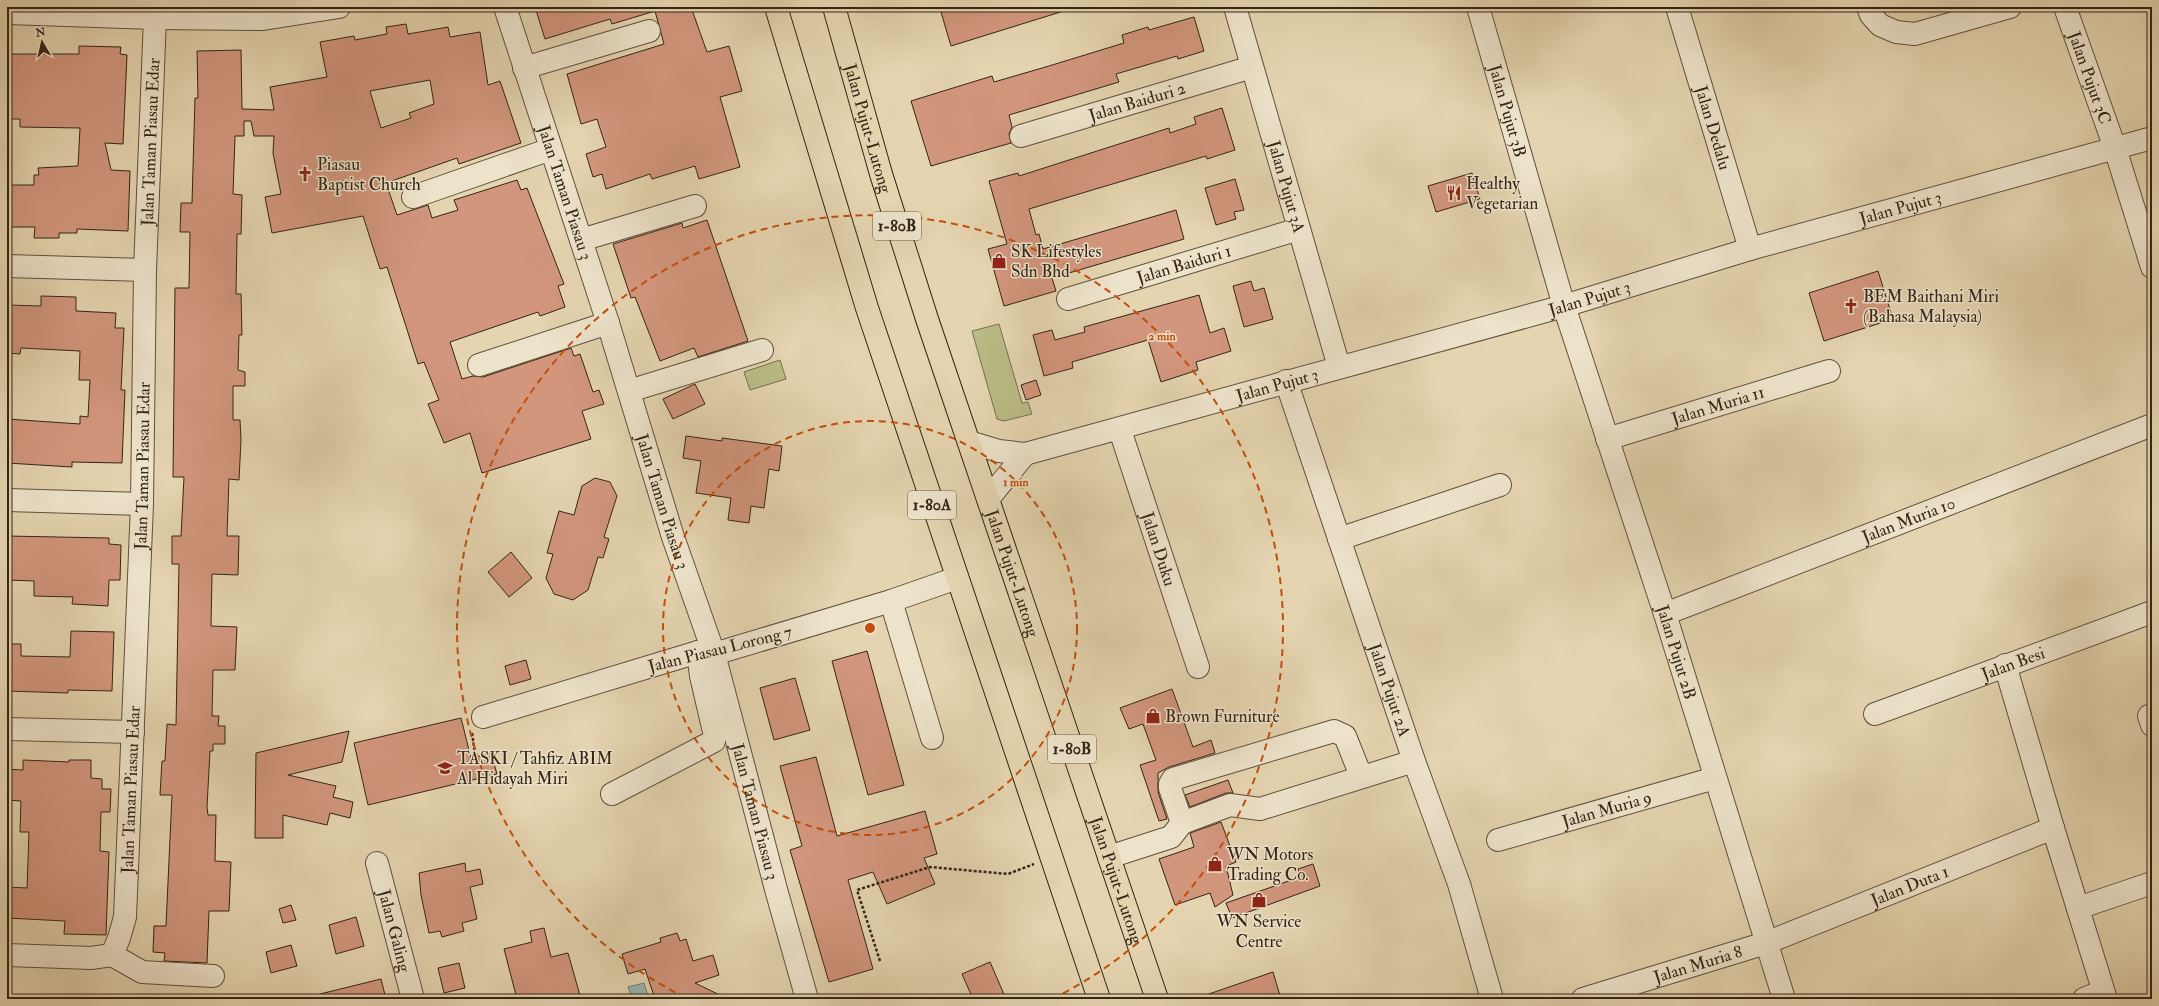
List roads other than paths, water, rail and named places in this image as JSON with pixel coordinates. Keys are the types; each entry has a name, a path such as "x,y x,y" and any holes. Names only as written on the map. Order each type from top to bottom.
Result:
{"highway":[{"name":"1-80A","path":"776,7 866,308 1099,999"},
{"name":"Jalan Pujut-Lutong","path":"834,7 881,174 988,500 1157,999"}],"street":[{"path":"7,13 155,18 263,19 339,7"},
{"name":"Jalan Taman Piasau 3","path":"505,7 608,322 673,538 807,999"},
{"name":"Jalan Pujut 3A","path":"1235,7 1339,367"},
{"name":"Jalan Pujut 3B","path":"1478,7 1564,306"},
{"name":"Jalan Dedalu","path":"1677,7 1750,249"},
{"path":"1868,7 1871,15 1880,25 1896,32 1916,34 2010,7"},
{"name":"Jalan Pujut 3C","path":"2065,7 2115,148 2152,266"},
{"name":"Jalan Taman Piasau Edar","path":"112,955 125,917 142,504 145,270 155,18"},
{"path":"524,68 649,31"},
{"name":"Jalan Baiduri 2","path":"1021,136 1252,67"},
{"name":"Jalan Pujut 3","path":"969,442 999,451 1025,454 1120,430 1286,381 1564,306 1750,249 2152,138"},
{"path":"413,197 551,149"},
{"path":"581,240 695,206"},
{"name":"Jalan Baiduri 1","path":"1068,299 1299,229"},
{"path":"7,266 145,270"},
{"name":"Jalan Pujut 2B","path":"1564,306 1665,614 1784,999"},
{"path":"479,365 608,322"},
{"path":"629,391 762,350"},
{"name":"Jalan Muria 11","path":"1607,439 1829,371"},
{"name":"Jalan Pujut 2A","path":"1286,381 1414,761 1459,884 1472,923 1492,999"},
{"name":"Jalan Muria 10","path":"1665,614 2152,426"},
{"name":"Jalan Duku","path":"1120,430 1198,667"},
{"path":"988,500 1025,454"},
{"path":"1339,539 1500,486"},
{"path":"7,500 142,504"},
{"name":"Jalan Piasau Lorong 7","path":"483,716 891,601 957,578"},
{"path":"891,601 932,738"},
{"name":"Jalan Besi","path":"1875,714 2152,612"},
{"path":"612,794 714,741 715,736 701,676 706,653"},
{"path":"2005,665 2052,828 2078,908 2098,996"},
{"path":"7,729 133,732"},
{"path":"1182,823 1170,788 1170,784 1173,779 1334,731 1345,736 1361,776"},
{"path":"1109,857 1171,837 1182,823 1230,805 1260,809 1361,776 1414,761"},
{"name":"Jalan Muria 9","path":"1498,840 1715,778"},
{"name":"Jalan Duta 1","path":"1766,942 2052,828"},
{"name":"Jalan Galing","path":"377,863 413,999"},
{"path":"2078,908 2152,883"},
{"name":"Jalan Muria 8","path":"1583,999 1766,942"},
{"path":"7,955 92,958 112,955 142,972 213,976"}],"water":[{"path":"644,983 649,999 632,999 628,987"}],"place":[{"name":"Piasau Baptist Church","path":"305,174"},
{"name":"Healthy Vegetarian","path":"1454,193"},
{"name":"SK Lifestyles Sdn Bhd","path":"999,261"},
{"name":"BEM Baithani Miri (Bahasa Malaysia)","path":"1851,306"},
{"name":"Brown Furniture","path":"1153,716"},
{"name":"TASKI / Tahfiz ABIM Al Hidayah Miri","path":"445,768"},
{"name":"WN Motors Trading Co.","path":"1215,864"},
{"name":"WN Service Centre","path":"1259,900"}]}
